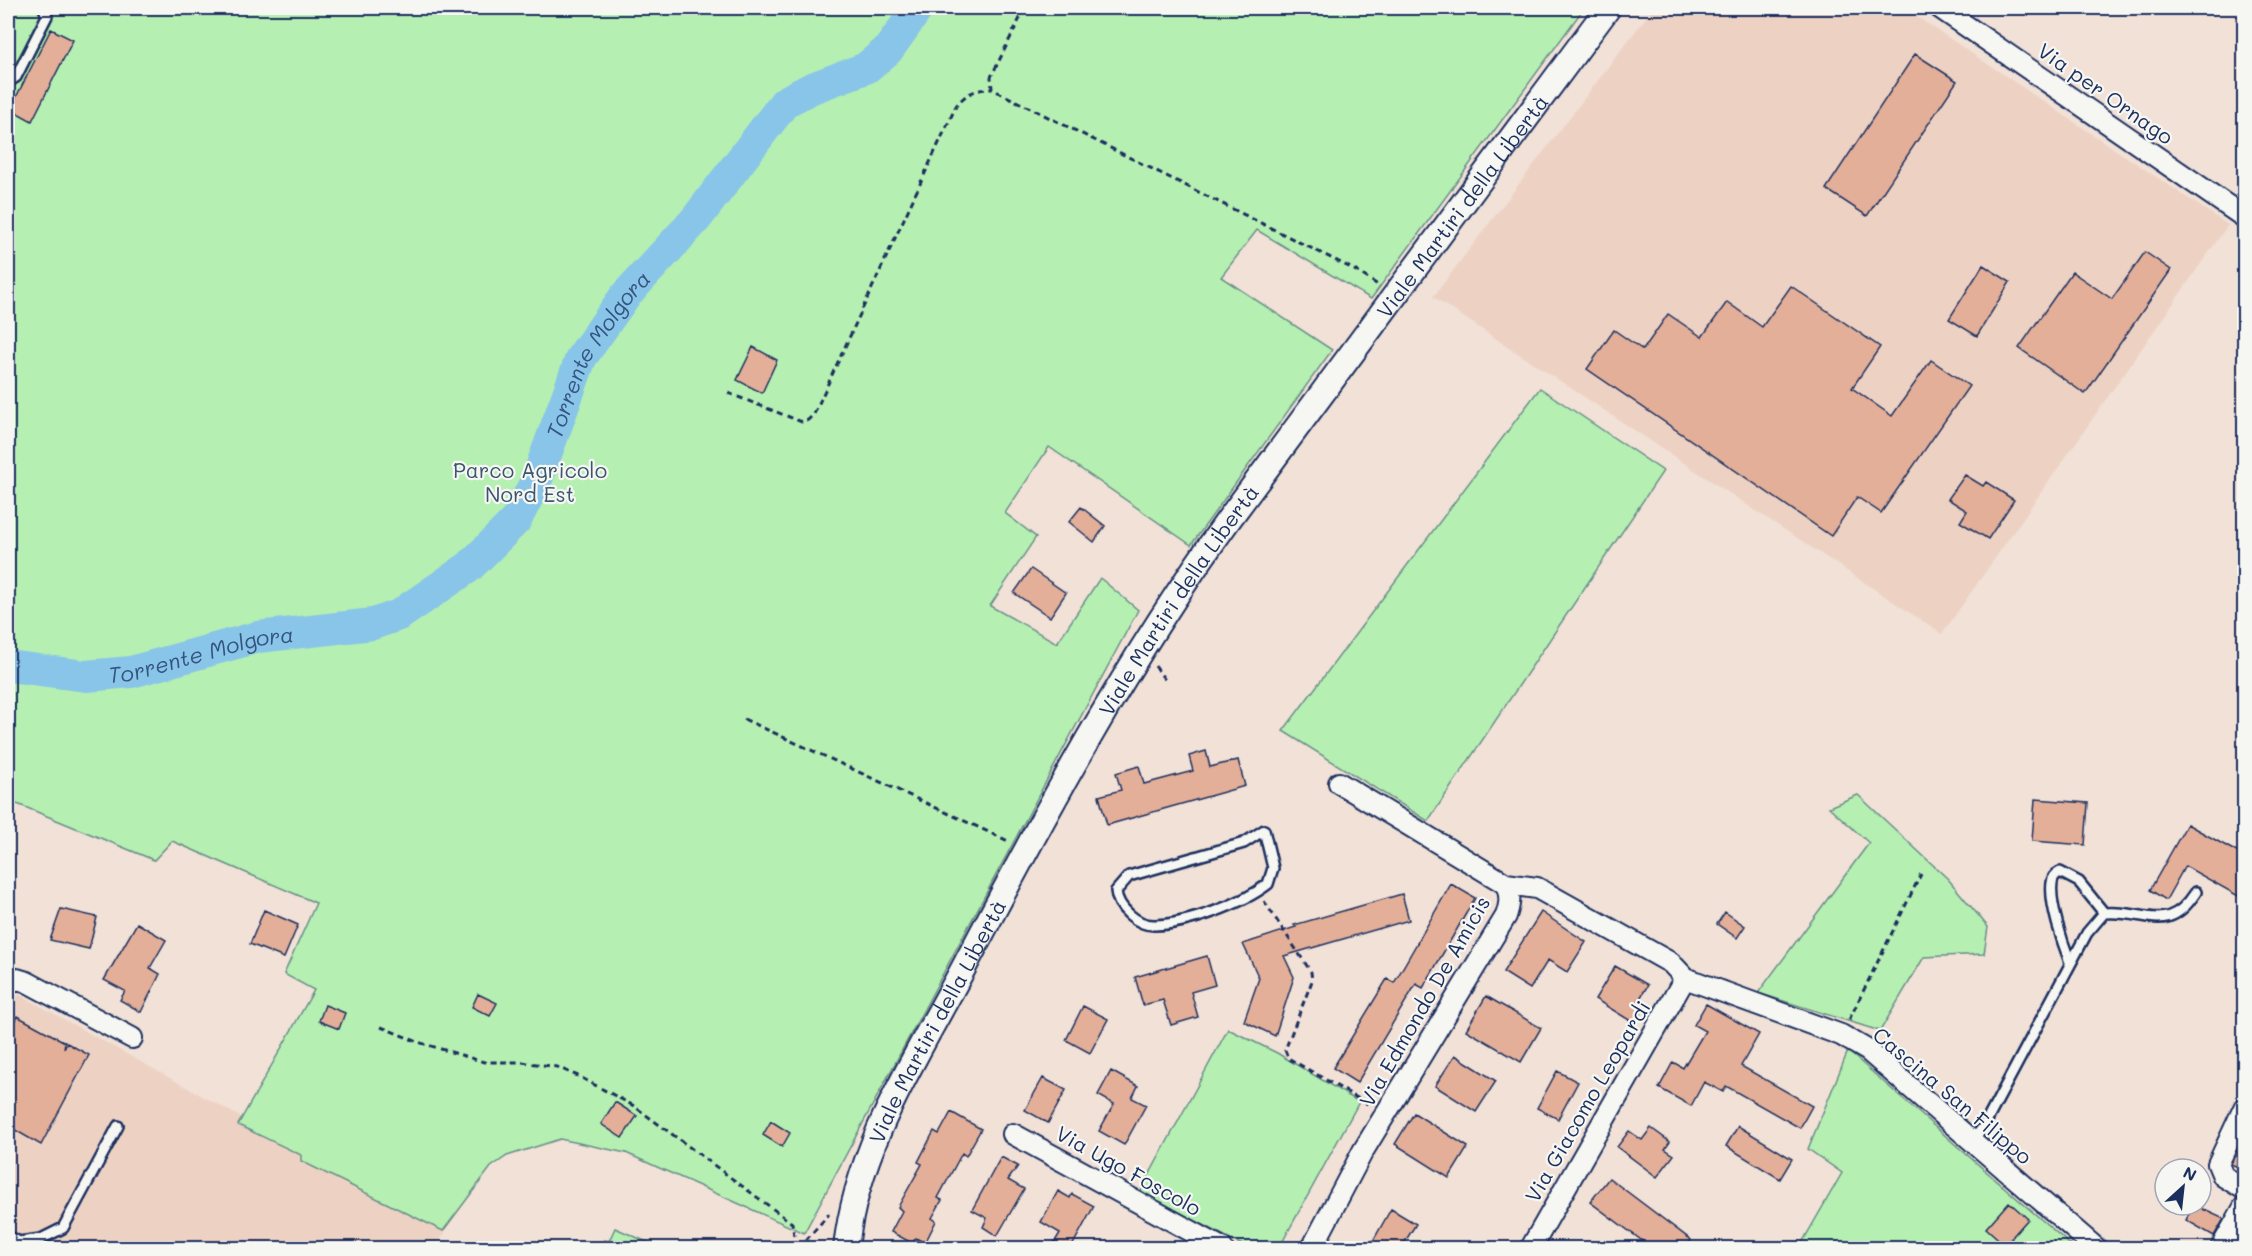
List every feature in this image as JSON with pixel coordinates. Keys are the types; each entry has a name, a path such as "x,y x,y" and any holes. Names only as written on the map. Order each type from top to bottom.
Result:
{"street":[{"name":"Viale Martiri della Libertà","path":"846,1248 862,1177 879,1130 1025,852 1137,653 1182,584 1608,8"},
{"name":"Via per Ornago","path":"1940,8 2244,217"},
{"name":"Via Edmondo De Amicis","path":"1312,1248 1386,1114 1506,916 1510,893 1506,884 1339,783"},
{"name":"Cascina San Filippo","path":"1506,884 1537,888 1671,963 1685,978 1841,1035 1891,1068 2096,1248"},
{"name":"Via Giacomo Leopardi","path":"1531,1248 1685,978"},
{"path":"8,983 17,979 27,982 132,1038"},
{"path":"2244,1108 2218,1164 2223,1176 2244,1190"},
{"name":"Via Ugo Foscolo","path":"1013,1134 1221,1248"},
{"path":"2221,1248 2244,1207"}],"lane":[{"path":"8,82 16,77 47,16 44,8"},
{"path":"1264,830 1273,875 1268,884 1258,892 1218,911 1153,926 1127,912 1116,897 1116,891 1129,876 1244,843 1264,830"},
{"path":"2070,962 2056,915 2052,882 2055,875 2060,872 2070,875 2104,913 2171,918 2185,909 2196,892"},
{"path":"1973,1140 1984,1126 2070,962 2087,933 2104,913"},
{"path":"8,1236 19,1242 40,1239 63,1228 118,1126"}],"path":[{"path":"992,88 990,77 1025,8"},
{"path":"728,393 802,422 814,414 956,106 963,96 980,88 992,88 1353,269 1395,297"},
{"path":"744,719 995,834 1025,852"},
{"path":"1841,1035 1921,874"},
{"path":"1258,892 1311,972 1312,981 1285,1050 1288,1058 1386,1114"},
{"path":"381,1027 418,1042 484,1062 522,1062 557,1067 578,1076 634,1106 792,1223 796,1248"}],"shaded area":[{"path":"1653,8 1904,8 2228,225 1942,634 1433,297"},
{"path":"20,995 446,1231 435,1248 8,1248 8,1001"}],"green space":[{"name":"Parco Agricolo Nord Est","path":"8,8 1584,8 1371,299 1257,230 1221,277 1332,350 1191,545 1049,447 1005,513 1036,537 990,606 1057,643 1100,578 1138,610 804,1233 626,1153 560,1139 507,1156 491,1167 443,1231 301,1161 301,1155 238,1125 314,990 284,974 316,903 172,841 154,860 8,802"},
{"path":"1540,388 1663,471 1428,821 1283,731"},
{"path":"1858,795 1948,879 1988,927 1984,954 1924,957 1880,1031 1758,993 1869,843 1829,807"},
{"path":"1228,1029 1277,1053 1359,1102 1279,1248 1248,1248 1140,1192"},
{"path":"1848,1051 2074,1248 1799,1248 1842,1173 1808,1149"},
{"path":"615,1228 661,1248 599,1248 604,1240 609,1241"}],"building":[{"path":"51,29 73,40 32,121 10,109"},
{"path":"1915,54 1957,81 1867,216 1826,189"},
{"path":"2145,252 2171,270 2085,394 2019,348 2072,272 2112,299"},
{"path":"1983,265 2010,282 1977,336 1949,319"},
{"path":"1791,286 1880,347 1852,388 1892,416 1931,360 1969,386 1881,513 1857,497 1831,536 1587,369 1614,330 1643,350 1668,314 1702,337 1727,302 1762,327"},
{"path":"753,347 777,360 762,393 737,380"},
{"path":"1965,475 1983,486 1986,482 2014,500 1988,539 1960,522 1967,511 1948,499"},
{"path":"1081,507 1105,526 1094,542 1069,522"},
{"path":"1031,569 1066,593 1050,617 1014,593"},
{"path":"1206,751 1210,767 1238,760 1245,786 1107,825 1099,796 1121,790 1116,773 1139,766 1144,784 1193,771 1189,756"},
{"path":"2035,799 2088,803 2085,845 2032,841"},
{"path":"2187,824 2244,856 2244,888 2240,897 2185,866 2166,900 2150,890"},
{"path":"1451,884 1475,898 1423,988 1416,984 1357,1083 1333,1068 1387,979 1394,983"},
{"path":"1402,894 1409,920 1284,956 1294,977 1275,1036 1244,1021 1259,978 1243,944 1296,927 1294,925"},
{"path":"61,909 97,917 89,949 50,940"},
{"path":"264,910 298,925 284,958 250,944"},
{"path":"1541,912 1586,942 1567,972 1548,960 1530,989 1503,972"},
{"path":"1725,912 1745,926 1737,938 1717,924"},
{"path":"137,923 166,940 150,968 160,974 141,1012 120,1000 125,991 104,980"},
{"path":"1207,956 1215,985 1191,992 1198,1017 1171,1025 1163,1000 1143,1005 1135,977"},
{"path":"1615,966 1648,985 1639,1000 1646,1004 1634,1023 1595,999"},
{"path":"478,994 497,1003 490,1016 472,1007"},
{"path":"1486,996 1541,1028 1521,1062 1466,1030"},
{"path":"1706,1004 1759,1034 1741,1066 1812,1106 1800,1128 1726,1086 1723,1092 1704,1082 1691,1106 1659,1088 1673,1062 1683,1068 1705,1031 1694,1025"},
{"path":"325,1005 345,1013 339,1029 319,1021"},
{"path":"1083,1006 1108,1019 1090,1053 1066,1040"},
{"path":"17,1016 65,1042 64,1048 67,1043 89,1055 41,1145 8,1126 8,1034"},
{"path":"1455,1055 1496,1081 1476,1112 1435,1086"},
{"path":"1111,1071 1138,1086 1132,1098 1146,1105 1124,1145 1099,1131 1114,1104 1098,1095"},
{"path":"1557,1071 1578,1082 1558,1119 1537,1108"},
{"path":"1043,1078 1066,1090 1048,1123 1025,1110"},
{"path":"615,1102 637,1116 622,1138 601,1124"},
{"path":"951,1112 981,1129 966,1156 962,1153 938,1198 942,1200 932,1218 936,1221 925,1243 916,1238 912,1243 891,1232 902,1211 898,1207 922,1164 918,1162 934,1131 939,1134"},
{"path":"1414,1113 1468,1147 1449,1178 1395,1144"},
{"path":"771,1121 790,1133 782,1147 763,1135"},
{"path":"1738,1126 1792,1159 1780,1179 1726,1146"},
{"path":"1651,1128 1670,1142 1665,1149 1674,1155 1657,1177 1617,1147 1629,1131 1642,1140"},
{"path":"2244,1135 2244,1170 2231,1164"},
{"path":"1001,1157 1018,1166 1008,1180 1024,1189 997,1236 983,1227 987,1218 972,1210"},
{"path":"1609,1178 1691,1240 1685,1248 1652,1248 1590,1202"},
{"path":"1058,1191 1070,1198 1072,1194 1094,1206 1071,1248 1051,1248 1060,1233 1041,1222"},
{"path":"2009,1202 2028,1219 2005,1245 1986,1228"},
{"path":"1391,1209 1416,1224 1401,1248 1369,1248"},
{"path":"2213,1214 2224,1219 2214,1236 2186,1220 2188,1217 2213,1217"}],"waterway":[{"name":"Torrente Molgora","path":"8,666 86,676 131,672 258,637 373,624 399,615 469,567 516,520 537,479 581,358 625,296 696,219 785,102 812,88 866,68 888,50 918,8"}]}
